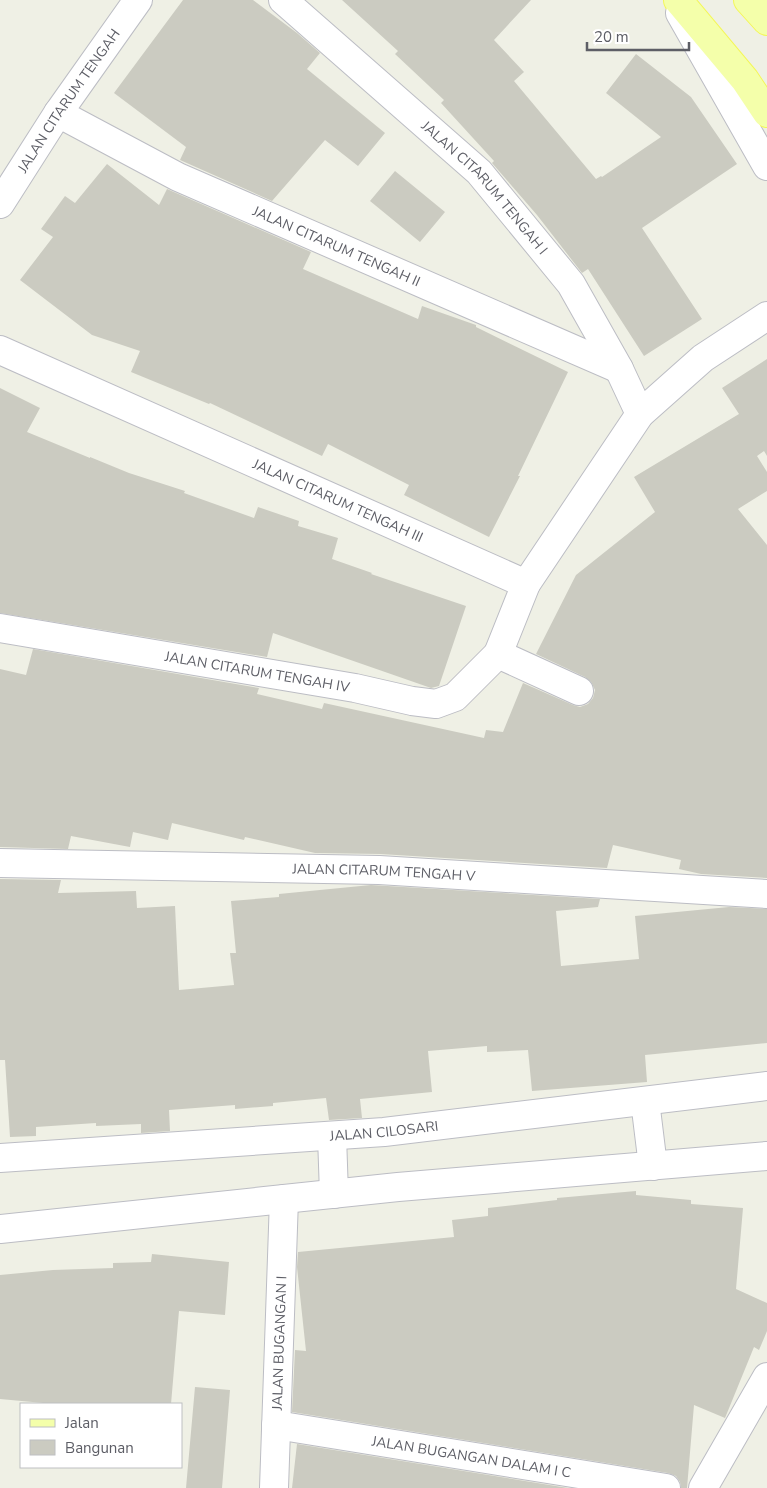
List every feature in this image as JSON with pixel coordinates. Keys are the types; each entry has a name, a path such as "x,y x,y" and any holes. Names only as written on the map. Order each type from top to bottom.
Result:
{"main road":[{"path":"678,0 745,80 767,113"},
{"path":"748,0 767,21"}],"street":[{"name":"JALAN CITARUM TENGAH","path":"0,204 58,113 138,0"},
{"name":"JALAN CITARUM TENGAH I","path":"284,0 479,172 572,284 619,369 640,414"},
{"path":"672,0 767,166"},
{"name":"JALAN CITARUM TENGAH II","path":"58,113 178,177 619,369"},
{"path":"579,691 498,654 526,584 640,414 703,358 767,316"},
{"name":"JALAN CITARUM TENGAH III","path":"0,350 526,584"},
{"name":"JALAN CITARUM TENGAH IV","path":"0,628 355,688 412,701 436,704 455,697 498,654"},
{"name":"JALAN CITARUM TENGAH V","path":"0,863 379,870 767,894"},
{"name":"JALAN CILOSARI","path":"0,1158 384,1132 767,1086"},
{"path":"645,1101 652,1166"},
{"path":"332,1136 334,1194"},
{"path":"0,1229 334,1194 767,1156"},
{"name":"JALAN BUGANGAN I","path":"274,1488 284,1199"},
{"path":"703,1488 767,1377"},
{"name":"JALAN BUGANGAN DALAM I C","path":"276,1425 666,1488"}],"building":[{"path":"183,0 253,0 320,53 307,69 385,133 358,166 325,140 272,201 180,160 186,147 114,93"},
{"path":"342,0 531,0 494,40 524,72 514,81 596,179 602,177 661,137 606,93 636,54 691,97 737,164 642,228 702,319 644,356 588,269 582,273 537,215 492,163 494,161 441,103 444,100 395,54 398,51"},
{"path":"107,164 159,205 167,189 311,252 303,269 418,319 422,306 476,325 476,327 568,372 518,476 520,476 489,537 404,495 409,485 328,444 322,456 210,403 131,372 140,351 92,335 20,280 53,237 41,229 65,196 75,203"},
{"path":"395,171 445,212 420,242 370,201"},
{"path":"767,359 767,456 764,451 757,456 767,472 767,491 738,509 767,545 767,878 701,874 679,869 681,860 613,845 607,868 380,854 315,853 245,837 244,840 172,823 168,840 133,832 130,847 71,836 68,849 0,847 0,669 26,675 33,649 259,688 257,694 322,709 324,703 484,738 486,730 503,732 523,683 573,705 580,707 588,704 593,698 595,690 591,682 585,677 536,654 576,575 655,512 634,477 739,414 722,388"},
{"path":"0,388 40,408 27,432 129,473 185,491 184,493 254,518 258,507 299,521 298,526 338,538 332,559 466,606 439,686 431,688 273,633 267,657 0,613"},
{"path":"0,879 61,880 58,893 136,891 137,908 175,906 179,990 234,985 230,953 236,953 231,901 279,897 279,894 371,885 600,899 598,907 556,911 561,966 639,959 635,916 729,907 767,909 767,1043 645,1055 647,1082 532,1091 528,1050 487,1052 487,1046 428,1051 432,1092 360,1099 362,1118 329,1120 326,1098 273,1103 273,1106 235,1109 235,1105 169,1110 170,1131 141,1133 141,1124 96,1126 96,1123 36,1127 36,1136 10,1137 5,1060 0,1060"},
{"path":"636,1191 636,1195 691,1200 691,1204 743,1208 736,1289 767,1303 767,1331 759,1350 754,1347 725,1418 694,1405 687,1488 681,1488 676,1476 668,1473 292,1412 295,1350 306,1351 297,1267 298,1252 454,1237 452,1220 488,1216 488,1208 557,1200 557,1198"},
{"path":"152,1254 229,1262 225,1315 179,1311 171,1403 43,1403 0,1399 0,1275 53,1270 113,1268 113,1263 151,1262"},
{"path":"195,1387 230,1390 222,1488 186,1488"},
{"path":"297,1444 568,1488 292,1488"}]}
